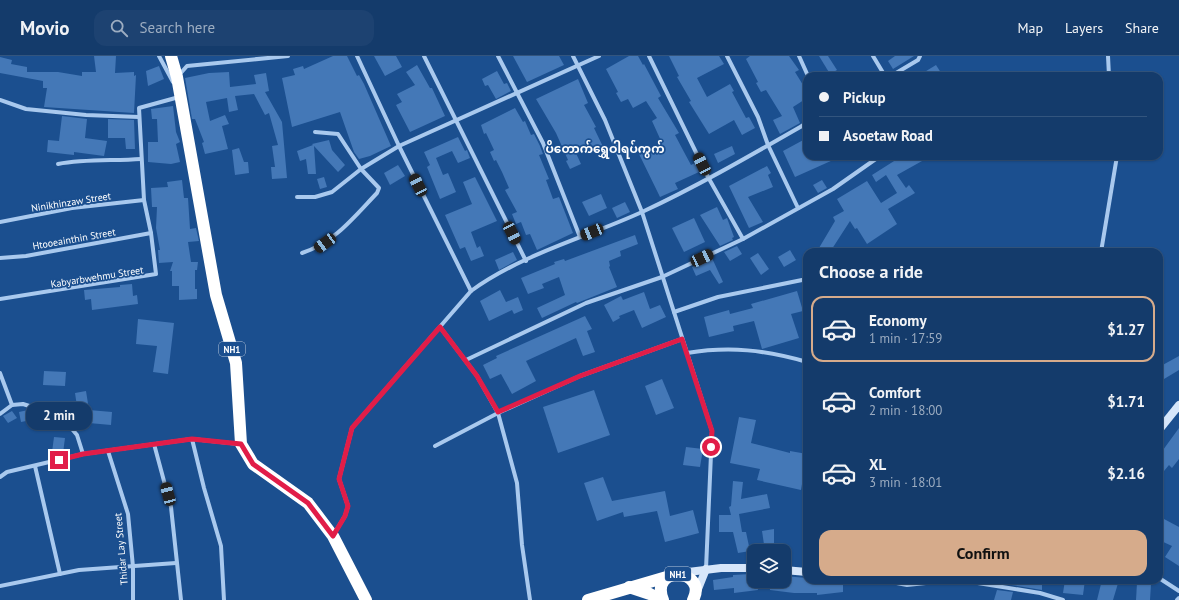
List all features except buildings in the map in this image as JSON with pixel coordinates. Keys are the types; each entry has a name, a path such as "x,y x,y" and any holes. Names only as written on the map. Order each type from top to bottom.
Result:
{"highway":[{"name":"NH1","path":"171,56 177,77 216,295 236,363 241,444 253,464 308,503 333,536 366,600"},
{"name":"NH1","path":"662,600 660,595 662,584 672,575"},
{"name":"NH1","path":"588,600 672,575 686,576 691,580 694,585 694,598"},
{"name":"NH1","path":"629,587 662,600"}],"street":[{"path":"0,100 26,109 86,115 139,117 139,108 180,96 159,56"},
{"path":"177,77 187,66 288,56"},
{"path":"357,56 399,146 471,291"},
{"path":"424,56 526,261"},
{"path":"498,56 516,94 543,143 580,237"},
{"path":"573,56 605,120 642,212 712,431 706,569 694,598"},
{"path":"297,197 315,197 332,192 361,169 399,146 599,56"},
{"path":"648,56 708,177 743,239"},
{"path":"727,56 758,117 768,145 798,208"},
{"path":"799,56 806,72"},
{"path":"873,56 883,72"},
{"path":"898,72 918,60 920,56"},
{"path":"1109,72 1108,57 1112,56"},
{"name":"Kabyarbwehmu Street","path":"0,299 153,276 156,274 157,270 151,233 144,200 140,159 139,117"},
{"path":"333,536 345,516 348,506 339,479 352,428 471,291 483,282 526,261 642,212 803,125"},
{"path":"302,253 318,248 331,239 377,193 379,188 361,169 338,134 315,132"},
{"path":"58,164 78,160 99,162 140,159"},
{"path":"466,360 586,304 662,277 743,239 833,189 874,160"},
{"path":"1102,248 1116,160"},
{"name":"Ninikhinzaw Street","path":"0,222 72,208 144,200"},
{"name":"Htooeainthin Street","path":"0,258 26,256 151,233"},
{"path":"674,312 718,297 803,280"},
{"path":"440,327 466,360 498,412 517,482 522,545 530,600"},
{"path":"435,446 498,412 580,376 682,339"},
{"path":"687,353 715,348 733,349 775,353 803,361"},
{"path":"0,373 12,405"},
{"path":"0,414 12,405 23,404 61,416 77,434 83,454"},
{"path":"1163,425 1179,405"},
{"path":"192,439 204,488 221,546 224,600"},
{"path":"0,477 7,472 83,454 154,444 192,439 241,444"},
{"path":"154,444 171,507 181,600"},
{"name":"Thidar Lay Street","path":"108,451 128,514 133,567 133,600"},
{"path":"35,466 60,574"},
{"path":"0,586 79,570 176,563"},
{"path":"672,575 706,569 747,568"},
{"path":"791,571 803,572"},
{"path":"1163,581 1179,591"},
{"path":"902,584 916,584"},
{"path":"984,584 1040,593 1063,600"}],"district":[{"name":"ပိတောက်ရွှေဝါရပ်ကွက်","path":"605,148"}],"route":[{"path":"59,460 83,454 192,439 241,444 253,464 308,503 333,536 345,516 348,506 339,479 352,428 440,327 477,376 498,412 580,376 682,339 712,431 711,447"}]}
